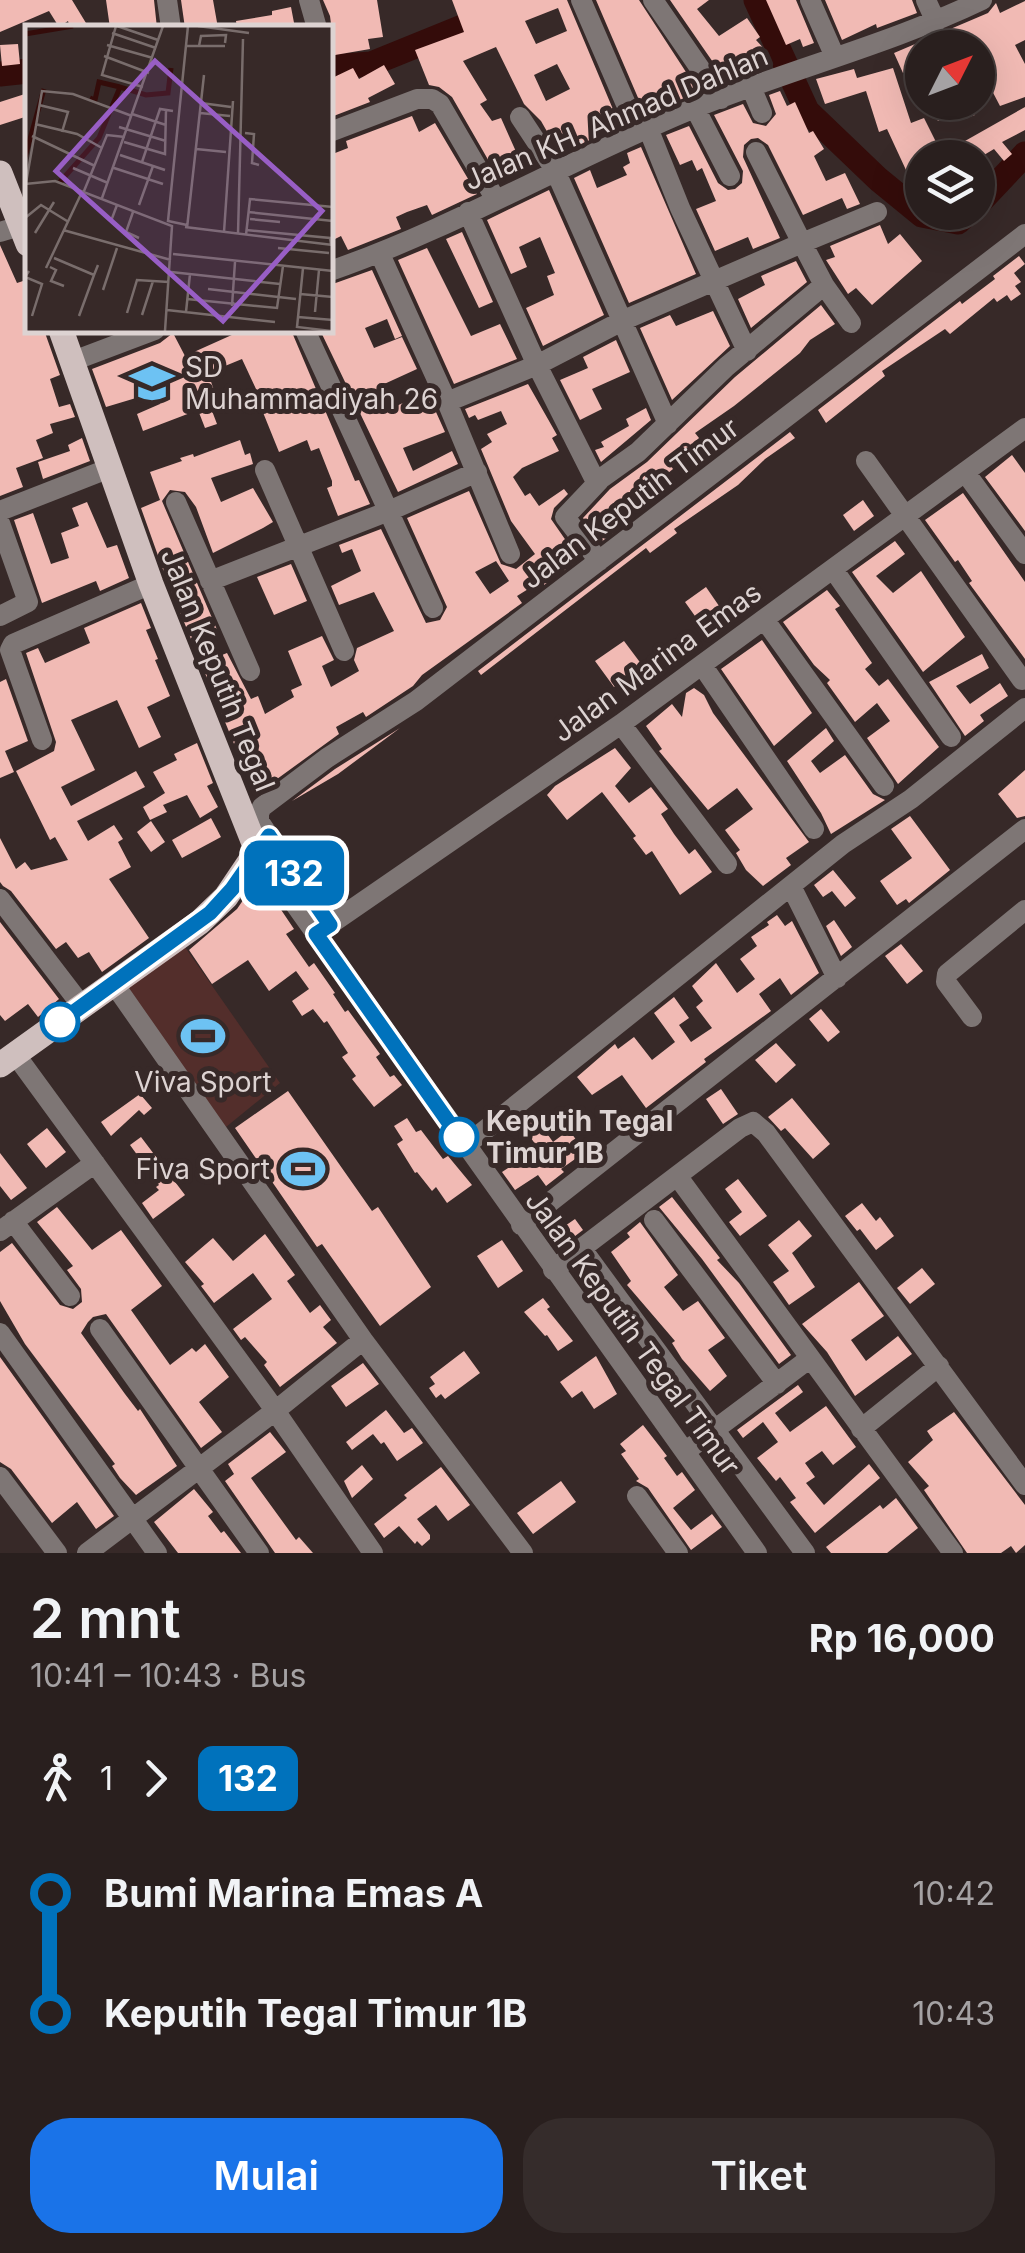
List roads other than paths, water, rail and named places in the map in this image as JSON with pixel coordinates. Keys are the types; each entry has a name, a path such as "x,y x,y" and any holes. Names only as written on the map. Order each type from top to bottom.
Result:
{"main road":[{"path":"0,173 20,234"},
{"name":"Jalan Keputih Tegal","path":"62,332 150,584 263,844"},
{"path":"8,1060 210,913 263,844"}],"street":[{"path":"167,0 171,25"},
{"path":"309,0 316,25"},
{"path":"581,0 746,351"},
{"path":"652,0 721,99"},
{"path":"810,0 835,56"},
{"path":"926,0 936,22"},
{"name":"Jalan KH. Ahmad Dahlan","path":"333,264 380,254 643,130 835,56 936,22 982,0"},
{"path":"751,87 762,113"},
{"path":"332,129 432,98 440,104 496,200"},
{"path":"696,108 730,176"},
{"path":"520,117 555,170 668,424"},
{"path":"756,152 824,285 851,323"},
{"path":"468,212 537,365 595,479"},
{"path":"448,402 537,365 624,320 877,212"},
{"name":"Jalan Keputih Timur","path":"263,844 258,819 262,807 416,701 1025,234"},
{"path":"380,254 448,402 510,554"},
{"path":"599,561 565,517 595,479 668,424 715,376 824,285"},
{"path":"73,361 150,332"},
{"path":"306,332 433,608"},
{"name":"Jalan Marina Emas","path":"323,929 621,724 1024,430"},
{"path":"866,462 1022,680"},
{"path":"0,511 110,468"},
{"path":"265,470 344,651"},
{"path":"210,581 477,472"},
{"path":"965,472 1025,554"},
{"path":"176,502 250,671"},
{"path":"0,523 6,552 28,602 0,617 42,740"},
{"path":"833,569 951,736"},
{"path":"11,647 150,584"},
{"path":"764,619 884,786"},
{"path":"702,665 814,829"},
{"path":"465,1146 844,844 911,799 1025,708"},
{"path":"621,724 727,864"},
{"path":"520,1225 1025,828"},
{"name":"Jalan Keputih Tegal Timur","path":"263,844 520,1225 757,1553"},
{"path":"792,888 837,978"},
{"path":"0,899 82,1006"},
{"path":"972,1018 946,982 947,974 1025,910"},
{"path":"114,984 362,1340 522,1553"},
{"path":"8,1060 95,1163 373,1553"},
{"path":"553,1270 752,1122 766,1133 1025,1485"},
{"path":"70,1296 7,1226 95,1163"},
{"path":"678,1177 953,1553"},
{"path":"654,1220 777,1384"},
{"path":"582,1249 805,1553"},
{"path":"100,1329 259,1553"},
{"path":"0,1334 158,1553"},
{"path":"86,1553 275,1411 362,1340"},
{"path":"686,1451 809,1359"},
{"path":"861,1428 939,1366"},
{"path":"0,1477 57,1553"},
{"path":"637,1496 678,1553"}],"waterway":[{"path":"332,67 371,64 529,0"},
{"path":"756,0 807,111 905,201"},
{"path":"0,74 25,71"},
{"path":"995,186 1025,154"}],"place":[{"name":"SD Muhammadiyah 26","path":"152,383"},
{"name":"Viva Sport","path":"203,1036"},
{"name":"Keputih Tegal Timur 1B","path":"459,1137"},
{"name":"Fiva Sport","path":"303,1169"}]}
